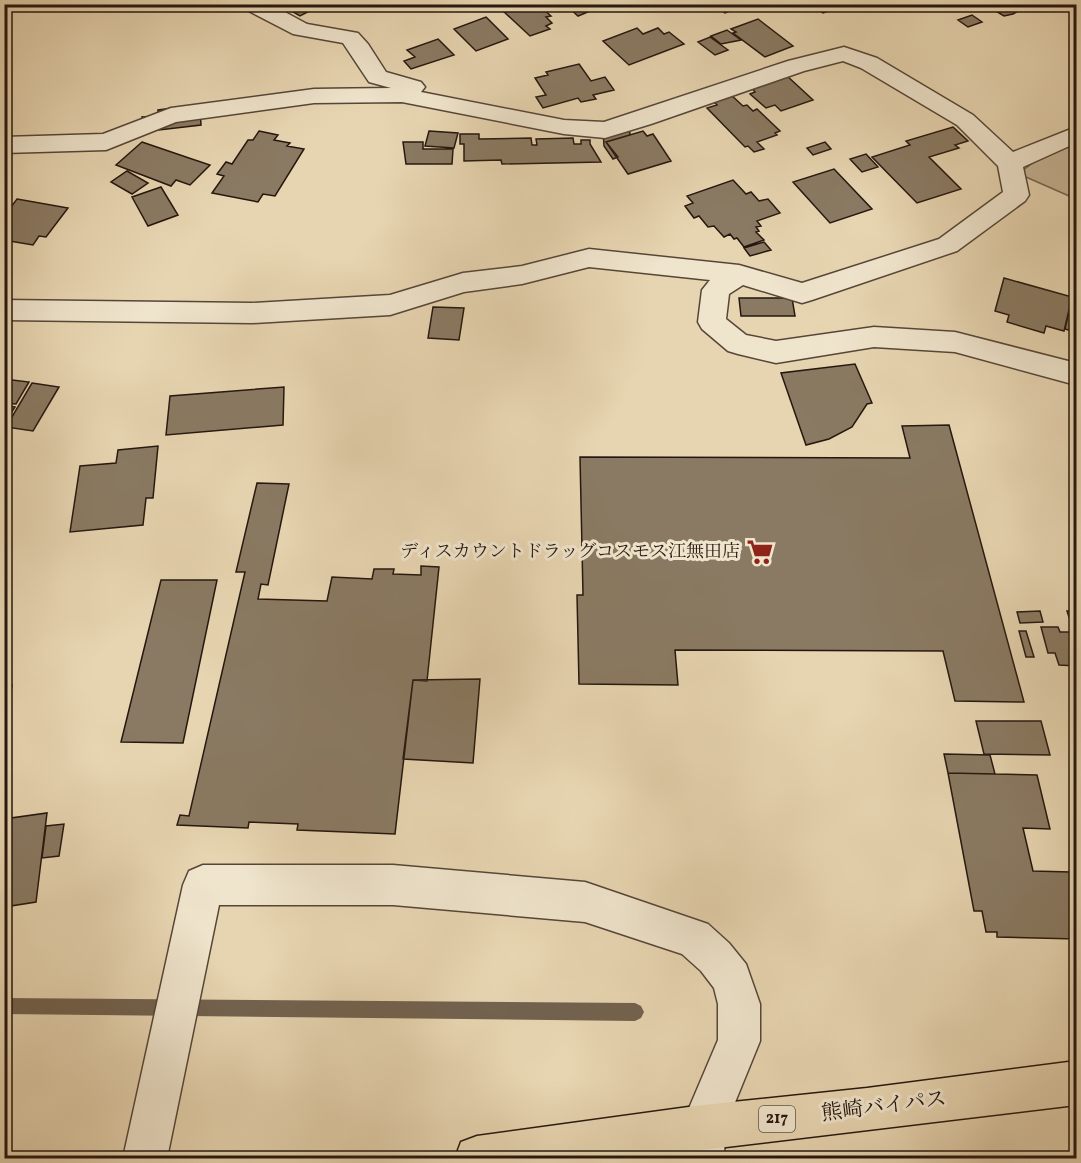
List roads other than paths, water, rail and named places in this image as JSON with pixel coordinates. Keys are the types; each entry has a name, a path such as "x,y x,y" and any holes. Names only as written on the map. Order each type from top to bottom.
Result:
{"highway":[{"name":"熊崎バイパス","path":"477,1158 703,1143 867,1110 1077,1083"}],"street":[{"path":"253,4 302,29 350,38 360,49 376,77 416,88 414,97"},
{"path":"4,145 106,142 171,115 314,96 402,95 564,127 605,130 796,66 844,54 870,63 965,120 1010,163 1016,195 948,245 802,293 739,274 589,258 522,275 463,283 390,305 252,313 4,310"},
{"path":"1010,163 1077,134"},
{"path":"739,274 716,290 712,322 738,344 776,352 874,337 955,342 1077,374"},
{"path":"145,1158 202,885 393,885 585,902 694,938 715,957 732,978 739,1004 739,1041 703,1143"}],"waterway":[{"path":"4,1006 635,1012"}],"place":[{"name":"ディスカウントドラッグコスモス江無田店","path":"760,552"}]}
